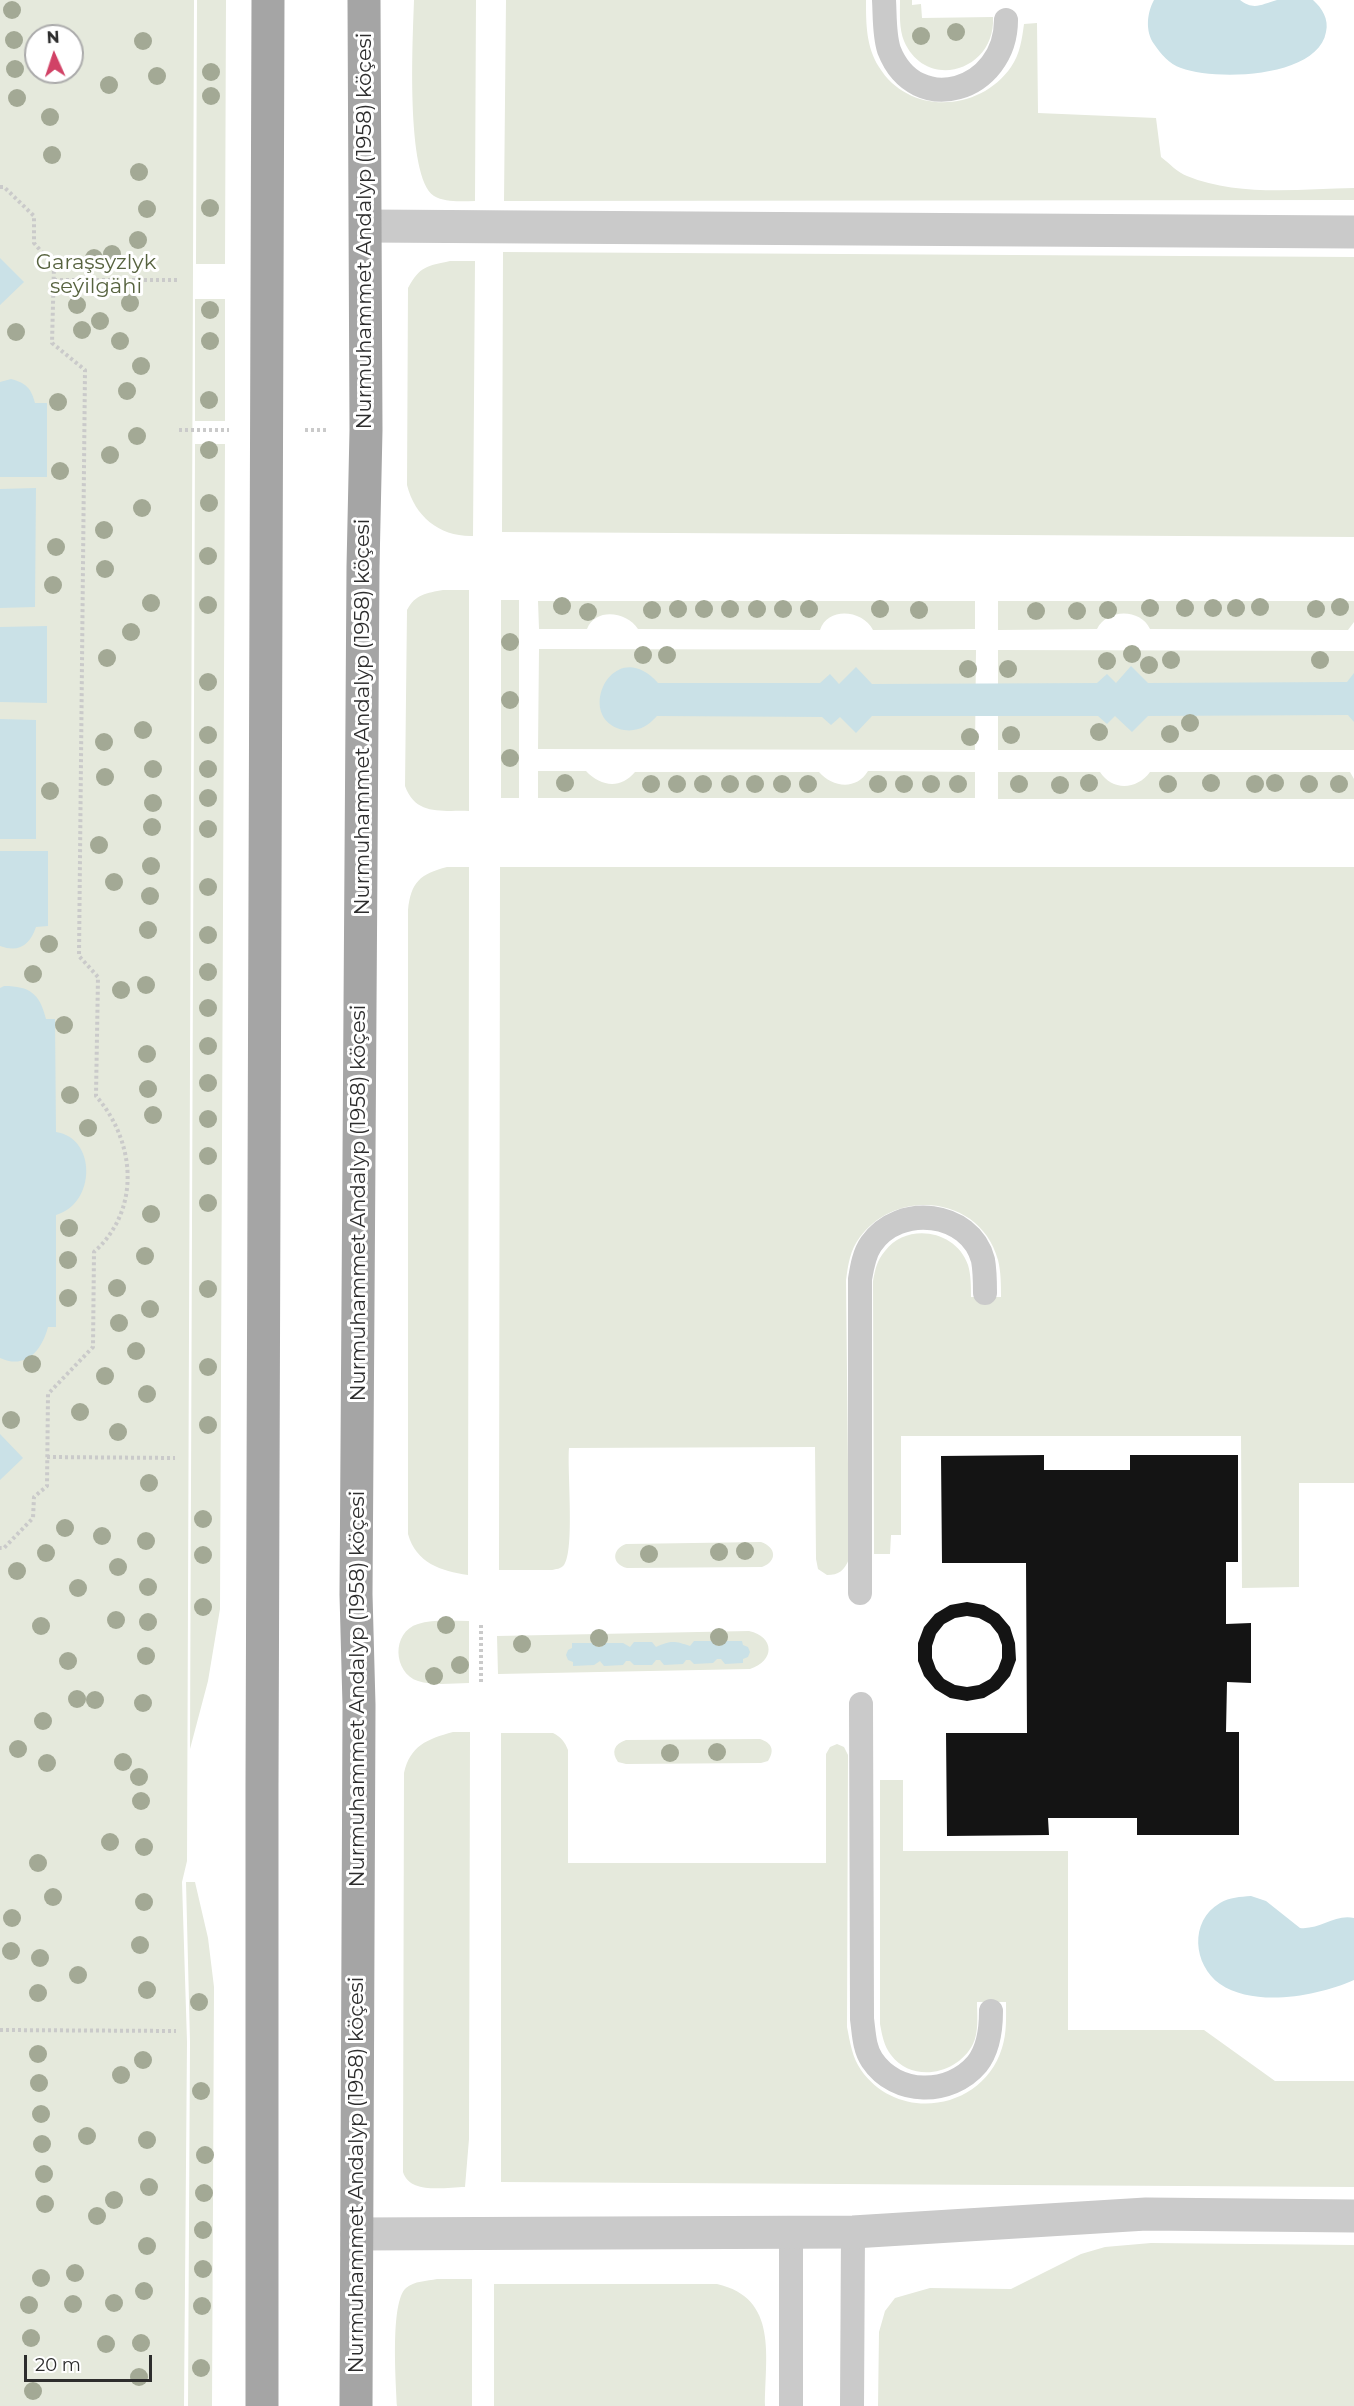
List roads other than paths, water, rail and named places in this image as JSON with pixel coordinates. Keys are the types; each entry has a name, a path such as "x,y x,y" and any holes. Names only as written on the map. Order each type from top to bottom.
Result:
{"main road":[{"path":"262,2406 268,0"},
{"name":"Nurmuhammet Andalyp (1958) köçesi","path":"356,2406 359,1705 356,1594 366,226 364,0"}],"street":[{"path":"366,226 1354,232"},
{"path":"357,2234 853,2232 1146,2214 1354,2216"}],"lane":[{"path":"885,0 886,34 890,51 899,67 911,81 927,88 960,87 976,80 988,71 1004,44 1006,20"},
{"path":"860,1593 860,1279 863,1262 871,1244 884,1230 914,1217 933,1217 951,1222 975,1245 982,1259 985,1293"},
{"path":"861,1704 862,2019 865,2042 871,2059 885,2074 900,2083 919,2088 938,2087 956,2081 978,2062 987,2046 991,2029 991,2011"},
{"path":"791,2232 791,2406"},
{"path":"852,2406 853,2232"}],"water":[{"path":"1154,0 1240,0 1254,6 1277,0 1313,0 1324,14 1326,32 1319,47 1305,59 1286,67 1240,74 1197,72 1173,64 1162,55 1151,39 1148,22"},
{"path":"0,258 24,282 0,305"},
{"path":"11,379 27,387 35,403 47,403 47,477 0,477 0,382"},
{"path":"36,488 35,607 0,608 0,489"},
{"path":"47,626 47,703 0,702 0,627"},
{"path":"1131,666 1148,683 1347,682 1354,673 1354,722 1348,715 1148,716 1132,732 1115,716 1107,724 1098,716 872,716 856,733 840,717 831,725 822,717 657,716 642,727 624,730 609,723 601,711 600,697 605,684 614,673 626,667 641,670 658,683 820,683 830,674 839,684 856,667 872,684 1097,683 1107,674 1116,683"},
{"path":"0,719 36,720 36,839 0,839"},
{"path":"0,851 48,851 48,926 36,927 27,943 13,949 0,946"},
{"path":"4,986 21,988 32,993 41,1003 46,1019 55,1019 56,1132 69,1137 79,1146 85,1158 86,1172 79,1198 69,1209 56,1215 56,1327 48,1327 42,1343 32,1356 18,1361 0,1358 0,988"},
{"path":"0,1434 23,1458 0,1480"},
{"path":"694,1641 713,1641 717,1646 724,1641 742,1641 750,1652 748,1657 743,1659 743,1663 725,1664 721,1659 717,1659 713,1663 694,1664 686,1660 683,1664 664,1665 660,1660 656,1660 652,1665 634,1665 626,1661 623,1665 604,1666 600,1661 594,1665 573,1666 573,1662 568,1660 566,1655 572,1648 572,1643 593,1643 601,1647 604,1643 623,1643 630,1647 634,1642 652,1642 656,1647 673,1642 690,1646"},
{"path":"1251,1896 1266,1901 1300,1928 1314,1927 1340,1918 1354,1918 1354,1980 1305,1995 1268,1998 1251,1996 1220,1984 1204,1966 1198,1943 1199,1932 1210,1911 1220,1903 1231,1898"}],"park label":[{"name":"Garaşsyzlyk seýilgähi","path":"96,275"}]}
